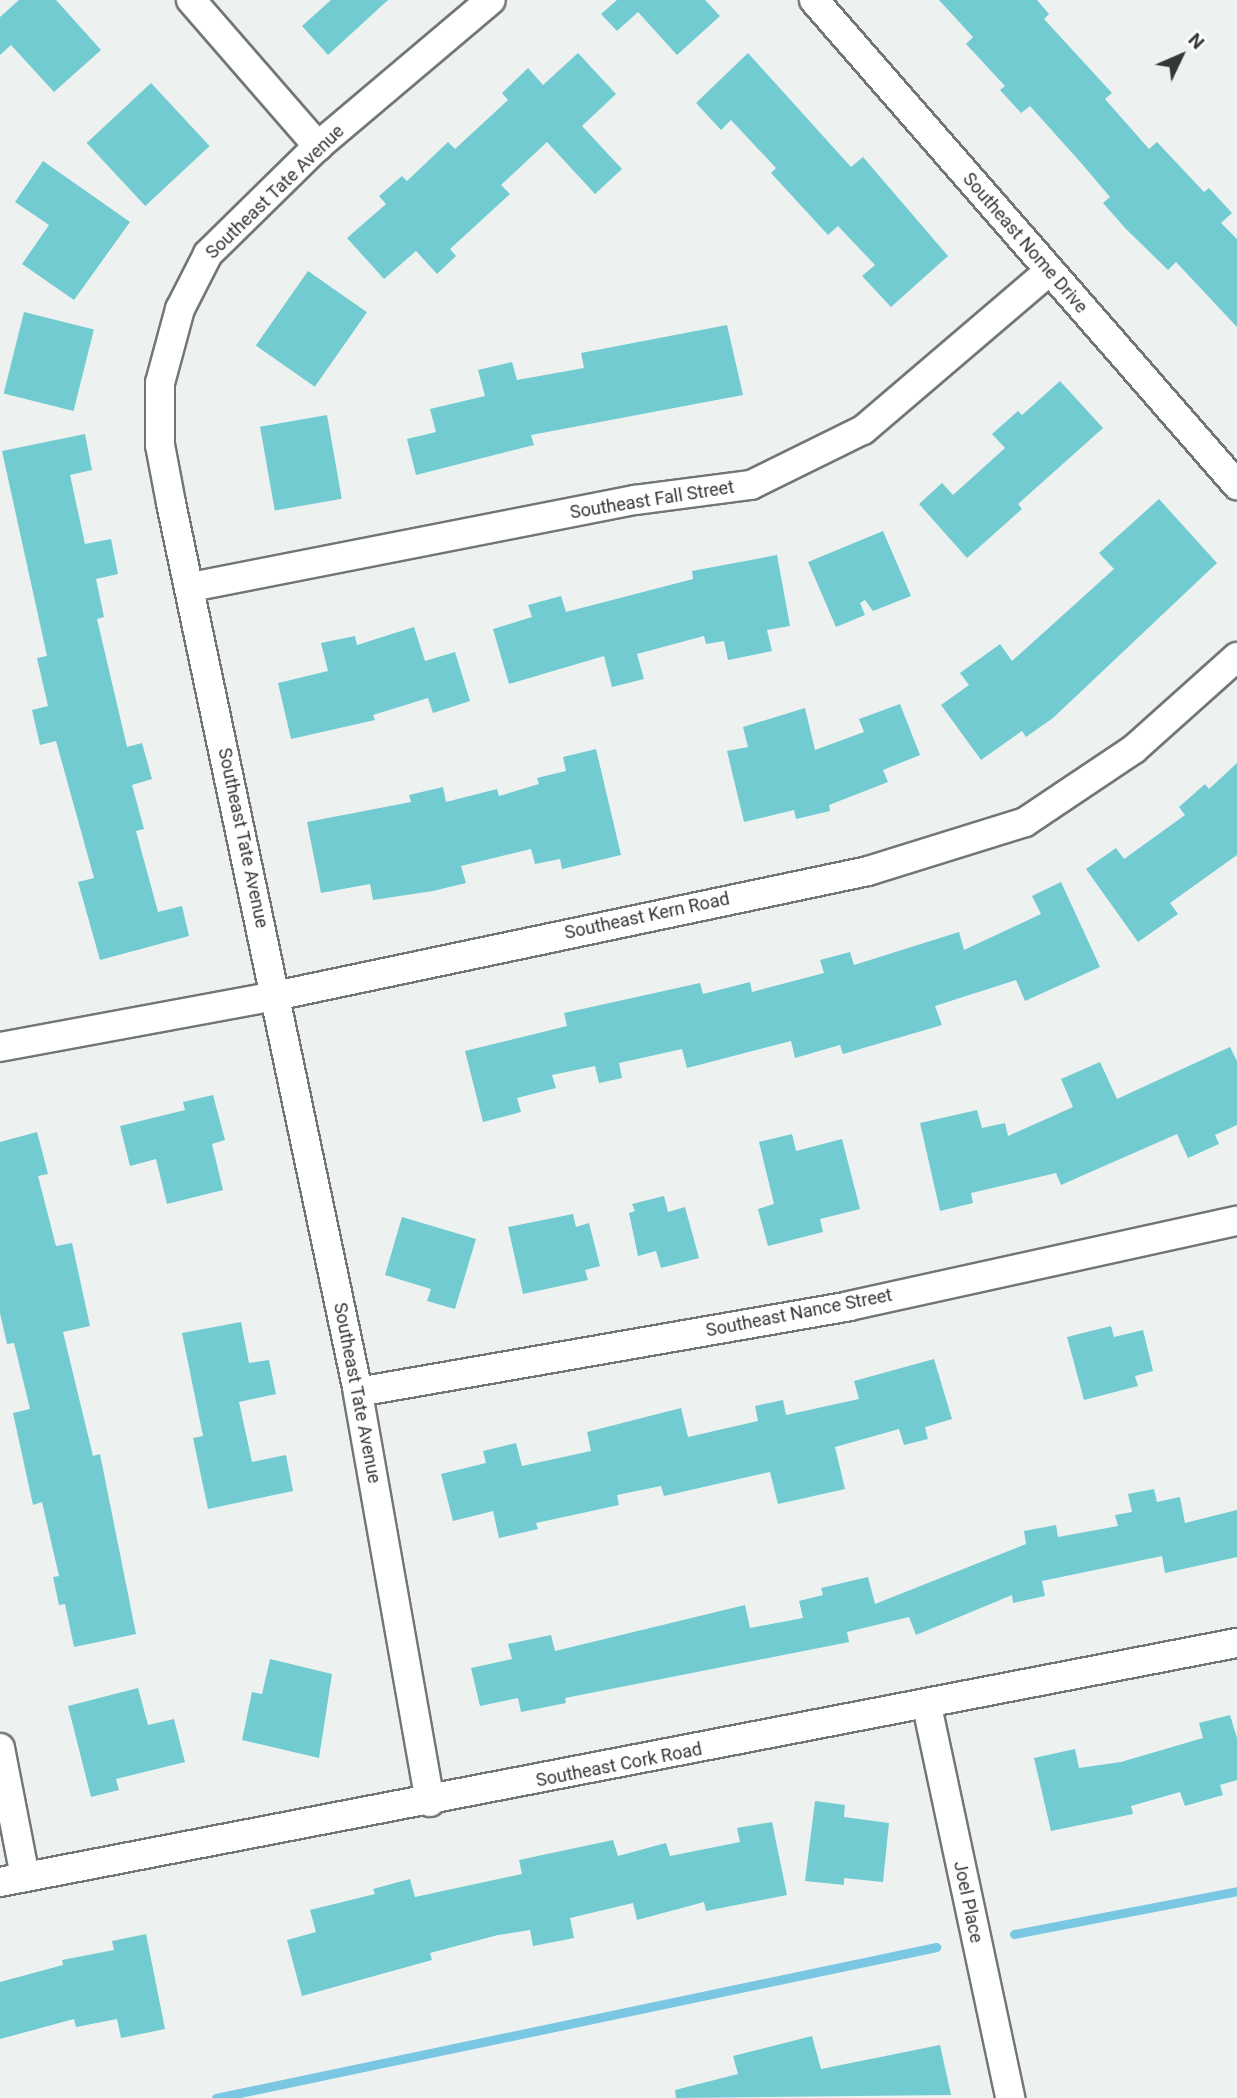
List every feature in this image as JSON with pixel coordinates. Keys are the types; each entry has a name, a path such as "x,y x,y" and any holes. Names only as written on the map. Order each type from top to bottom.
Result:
{"street":[{"path":"191,0 318,146"},
{"name":"Southeast Tate Avenue","path":"430,1802 358,1392 160,445 160,383 180,309 208,254 318,146 491,0"},
{"name":"Southeast Nome Drive","path":"814,0 1237,485"},
{"name":"Southeast Fall Street","path":"191,587 635,500 751,485 863,430 1049,271"},
{"name":"Southeast Kern Road","path":"0,1048 275,996 868,871 1025,822 1134,749 1237,657"},
{"name":"Southeast Nance Street","path":"358,1392 849,1306 1237,1221"},
{"name":"Southeast Cork Road","path":"12,1880 927,1706 1237,1643"},
{"name":"Joel Place","path":"927,1706 1010,2098"},
{"path":"0,1748 12,1880"}],"building":[{"path":"19,0 56,0 101,50 54,92 11,45 0,55 0,17"},
{"path":"331,0 388,0 328,55 302,26"},
{"path":"617,0 705,0 720,16 677,55 638,12 617,31 601,14"},
{"path":"939,0 1037,0 1049,14 1044,19 1112,93 1105,99 1149,149 1157,142 1204,192 1209,188 1232,213 1221,223 1237,239 1237,327 1176,262 1168,270 1126,229 1103,203 1110,197 1030,106 1021,113 1000,90 1005,86 966,44 973,37"},
{"path":"578,53 616,94 582,126 622,169 595,194 547,142 501,185 510,194 450,249 456,256 437,274 416,251 384,279 347,238 386,204 379,196 402,176 407,181 448,142 455,149 508,100 502,93 528,68 543,85"},
{"path":"748,53 851,167 863,157 948,256 891,307 862,276 875,265 838,226 828,235 771,173 776,168 731,120 721,130 696,103"},
{"path":"151,83 210,146 145,206 87,143"},
{"path":"43,161 130,222 74,300 22,264 49,225 15,202"},
{"path":"308,271 367,312 315,387 256,346"},
{"path":"24,312 94,329 74,411 4,394"},
{"path":"727,325 743,395 531,435 534,445 416,475 407,439 436,432 430,409 485,396 478,370 512,362 517,380 584,368 581,353"},
{"path":"1060,381 1103,428 1018,504 1022,509 967,558 919,504 942,483 953,495 1005,448 992,434 1018,411 1022,415"},
{"path":"327,415 342,499 275,511 260,427"},
{"path":"85,434 92,470 70,475 85,544 111,539 118,574 96,579 104,617 97,619 127,747 142,743 152,779 132,785 144,829 136,831 158,912 182,906 189,936 100,960 78,882 94,878 56,741 40,745 32,710 48,706 37,658 47,656 2,451"},
{"path":"1159,499 1217,563 1053,718 1026,737 1022,731 981,760 941,705 969,685 960,673 1000,644 1012,661 1114,569 1099,553"},
{"path":"883,531 911,596 873,611 865,600 860,603 865,615 836,627 808,562"},
{"path":"777,555 790,626 767,630 772,651 728,660 724,641 706,644 704,636 637,654 644,679 612,687 604,656 509,684 493,629 532,617 528,605 561,596 566,612 693,579 692,571"},
{"path":"414,627 425,661 455,652 470,701 433,713 428,698 373,715 375,720 291,739 278,683 328,671 321,643 355,636 357,645"},
{"path":"900,704 920,755 883,770 888,782 829,805 830,811 796,819 794,810 744,822 727,751 748,747 743,727 805,708 815,750 864,732 859,719"},
{"path":"596,749 621,855 562,869 560,859 535,864 531,849 461,866 466,883 433,891 373,900 370,884 321,893 307,822 411,802 409,795 443,787 446,802 497,789 499,796 539,784 537,778 566,771 563,757"},
{"path":"1237,763 1237,855 1170,903 1178,914 1138,942 1086,869 1116,848 1124,859 1185,815 1179,807 1205,784 1209,789"},
{"path":"1061,882 1100,967 1025,1001 1016,980 935,1006 942,1025 843,1054 840,1045 795,1058 791,1041 687,1068 682,1049 619,1063 622,1078 599,1083 595,1066 552,1075 556,1088 517,1098 521,1112 483,1122 465,1051 567,1026 564,1013 700,983 703,994 750,982 752,992 824,973 820,960 850,952 854,965 959,932 964,950 1041,914 1032,896"},
{"path":"1230,1047 1237,1061 1237,1125 1215,1135 1219,1144 1188,1158 1177,1134 1061,1185 1056,1173 971,1193 973,1203 940,1211 920,1123 977,1110 982,1128 1005,1123 1008,1136 1073,1107 1061,1079 1100,1062 1117,1099"},
{"path":"213,1095 225,1140 212,1144 223,1190 167,1204 156,1159 130,1166 120,1126 185,1110 183,1102"},
{"path":"37,1132 48,1174 38,1176 56,1246 72,1243 90,1326 63,1332 93,1456 100,1454 136,1634 74,1647 65,1604 59,1605 53,1577 59,1576 42,1502 33,1505 13,1413 30,1409 14,1343 7,1344 0,1313 0,1142"},
{"path":"792,1134 796,1151 842,1139 860,1209 820,1219 823,1232 768,1246 758,1209 774,1204 759,1142"},
{"path":"664,1196 668,1212 685,1207 699,1258 661,1268 656,1251 638,1256 629,1213 635,1211 632,1204"},
{"path":"573,1214 576,1227 589,1223 600,1266 585,1270 588,1280 523,1294 508,1227"},
{"path":"402,1217 476,1239 455,1309 427,1301 431,1289 385,1275"},
{"path":"241,1322 249,1363 269,1360 276,1394 239,1402 252,1462 286,1455 293,1491 208,1509 193,1438 203,1436 182,1333"},
{"path":"1111,1326 1114,1337 1143,1330 1153,1371 1135,1376 1138,1386 1084,1400 1067,1337"},
{"path":"934,1359 952,1419 925,1427 928,1439 904,1445 899,1429 835,1447 845,1489 778,1504 770,1472 664,1496 661,1486 617,1495 619,1505 536,1523 538,1529 499,1538 493,1511 453,1521 441,1474 486,1463 483,1451 516,1443 522,1466 591,1451 587,1432 681,1408 688,1437 758,1421 755,1406 783,1400 786,1415 859,1399 854,1381"},
{"path":"1154,1489 1157,1502 1180,1497 1185,1523 1237,1510 1237,1557 1165,1573 1162,1556 1042,1581 1045,1596 1013,1603 1012,1595 916,1635 909,1617 847,1632 849,1642 565,1698 566,1703 521,1712 518,1698 480,1706 471,1668 512,1659 508,1644 551,1635 555,1651 745,1605 750,1628 803,1618 799,1601 823,1595 821,1588 868,1577 875,1604 1026,1544 1024,1531 1056,1525 1058,1537 1118,1526 1115,1515 1132,1512 1128,1494"},
{"path":"270,1659 332,1674 319,1758 242,1740 252,1692 262,1694"},
{"path":"138,1688 148,1725 174,1719 185,1762 116,1779 119,1790 91,1797 68,1706"},
{"path":"1230,1715 1237,1738 1237,1780 1220,1785 1223,1795 1185,1806 1180,1792 1131,1806 1133,1814 1051,1831 1034,1758 1075,1749 1079,1768 1121,1762 1203,1738 1199,1723"},
{"path":"815,1801 845,1805 844,1817 889,1823 883,1882 844,1878 844,1885 805,1881"},
{"path":"772,1822 787,1895 706,1911 704,1902 637,1920 633,1903 570,1918 574,1938 533,1946 530,1930 498,1935 430,1953 432,1960 302,1996 287,1940 316,1932 310,1910 375,1894 373,1889 410,1879 415,1897 522,1874 519,1860 613,1840 618,1856 666,1843 670,1856 740,1842 737,1828"},
{"path":"146,1934 165,2029 121,2038 117,2019 76,2027 74,2019 0,2039 0,1982 63,1965 62,1960 114,1950 112,1941"},
{"path":"812,2036 821,2069 940,2045 951,2095 676,2098 675,2090 738,2074 733,2056"}],"waterway":[{"path":"1014,1934 1237,1891"},
{"path":"216,2098 936,1947"}]}
